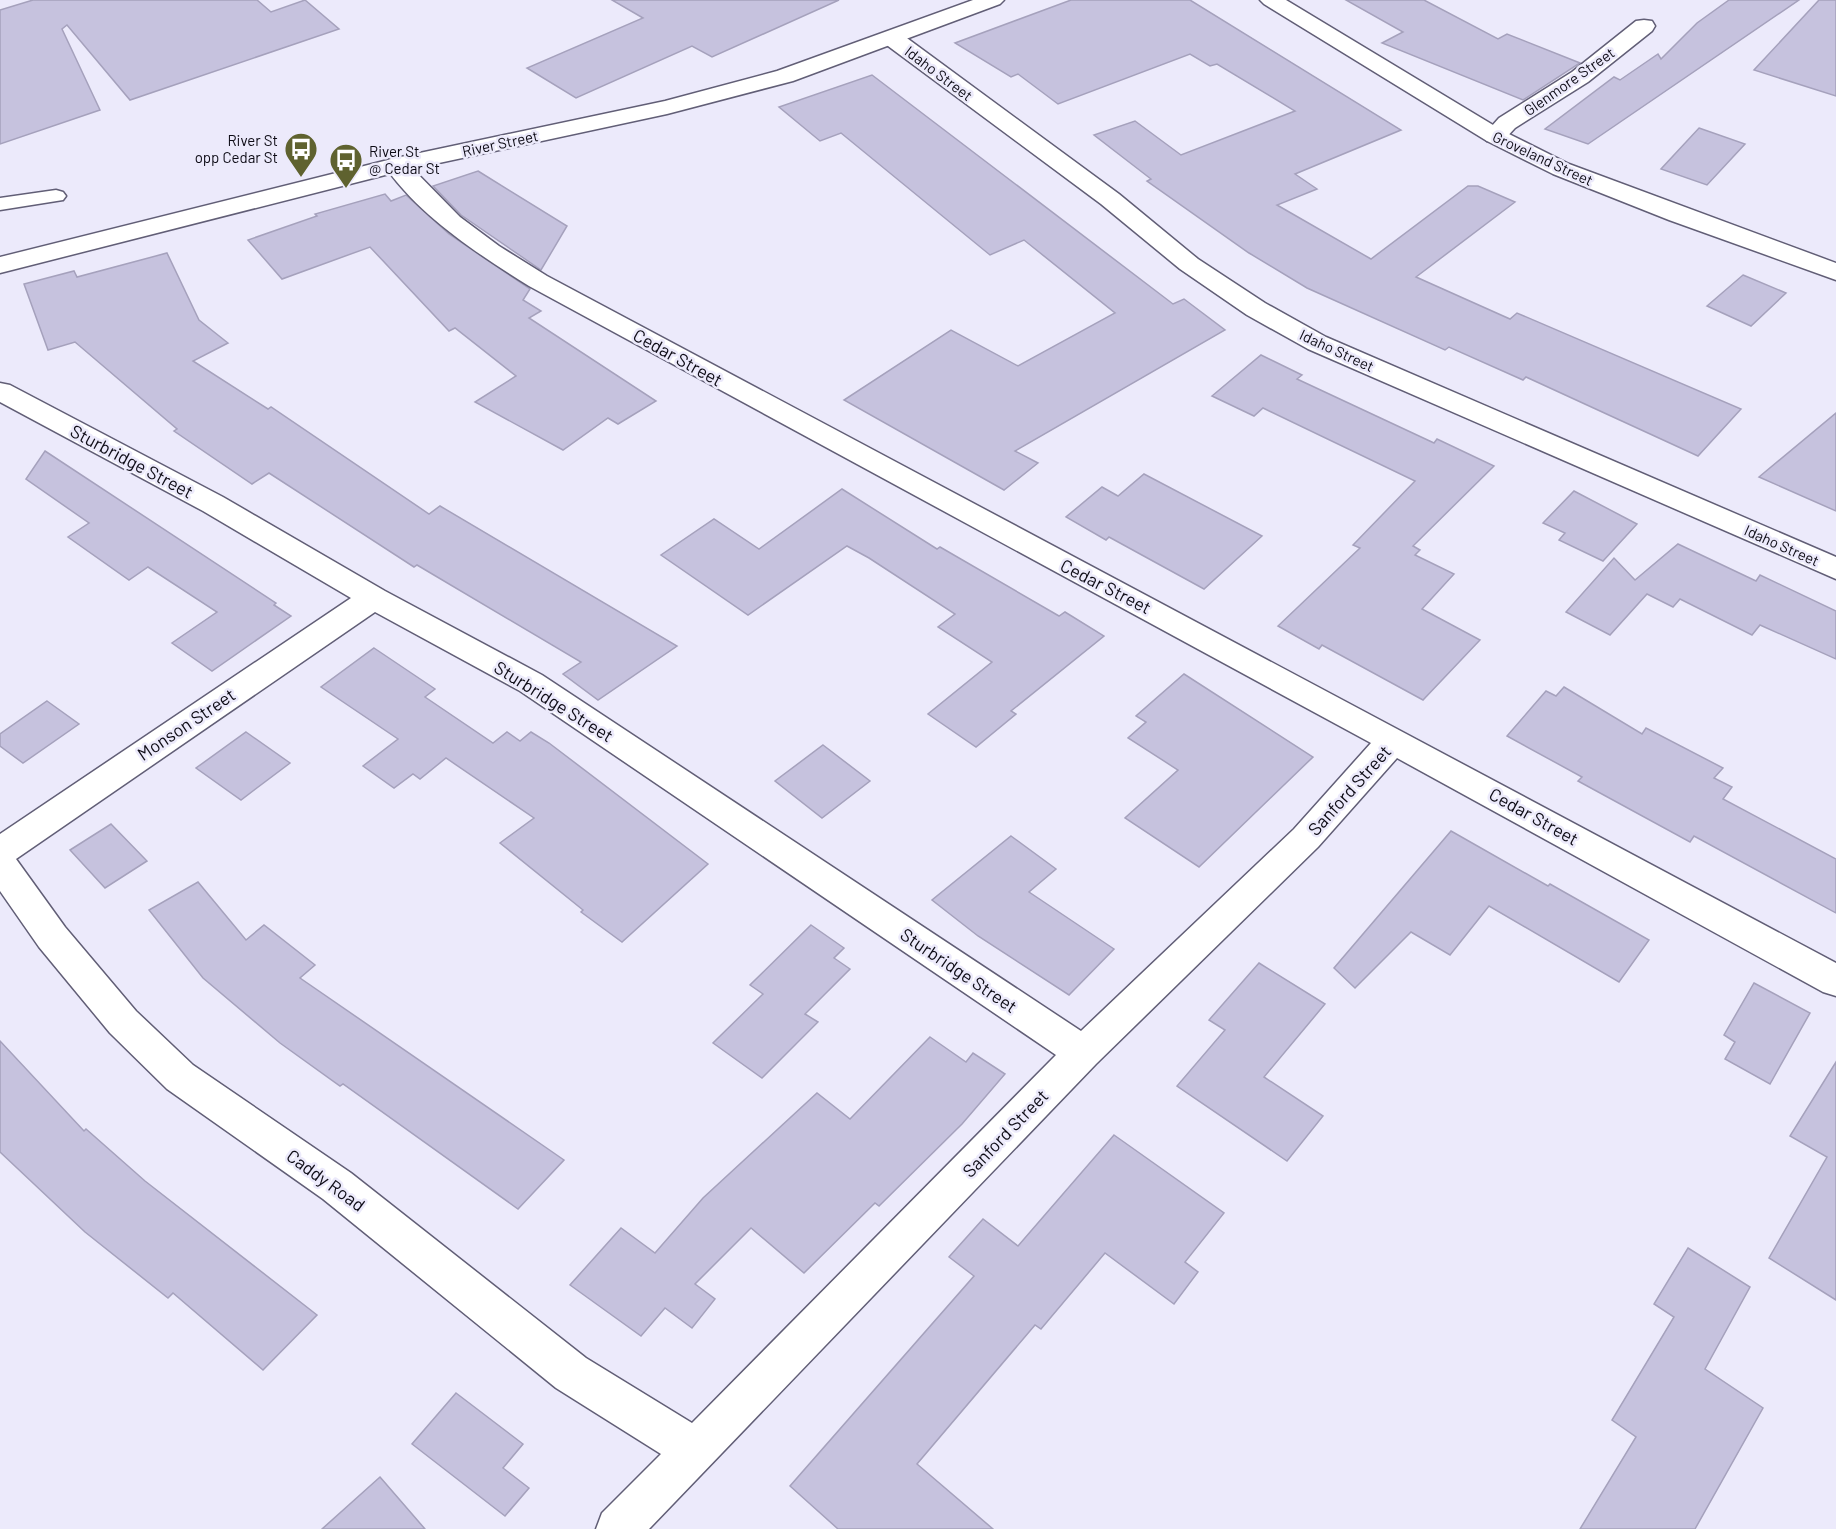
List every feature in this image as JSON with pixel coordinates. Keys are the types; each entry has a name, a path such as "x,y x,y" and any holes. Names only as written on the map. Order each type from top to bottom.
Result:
{"street":[{"name":"Groveland Street","path":"1271,0 1495,136 1561,169 1836,272"},
{"name":"River Street","path":"0,265 396,165 667,107 785,76 892,38 979,2"},
{"name":"Glenmore Street","path":"1495,136 1507,123 1580,77 1644,26"},
{"name":"Idaho Street","path":"892,38 1110,199 1189,264 1256,309 1317,343 1836,569"},
{"name":"Cedar Street","path":"396,165 451,222 490,251 538,281 1007,535 1394,740 1836,981"},
{"name":"Sturbridge Street","path":"0,392 213,504 374,598 531,683 1083,1053"},
{"name":"Monson Street","path":"0,852 374,598"},
{"name":"Sanford Street","path":"618,1529 1083,1053 1306,838 1394,740"},
{"name":"Caddy Road","path":"0,864 52,937 123,1022 180,1077 337,1186 571,1373 695,1450"}],"lane":[{"path":"0,204 56,196"}],"building":[{"path":"33,0 257,0 271,12 305,0 339,29 130,100 67,25 62,29 100,110 0,144 0,10"},
{"path":"612,0 839,0 712,57 692,46 576,98 527,68 643,18"},
{"path":"1071,0 1190,0 1401,130 1295,174 1317,189 1277,205 1371,259 1468,186 1478,186 1515,202 1416,277 1510,319 1517,313 1741,409 1698,456 1526,377 1523,380 1449,347 1445,350 1307,288 1249,253 1147,181 1151,179 1094,135 1135,121 1181,155 1295,111 1217,64 1210,66 1190,54 1058,104 1018,74 1011,77 955,43"},
{"path":"1346,0 1424,0 1498,39 1507,34 1580,63 1523,100 1382,43 1403,32"},
{"path":"1729,0 1799,0 1588,144 1545,129 1614,77 1620,80 1658,54 1661,59 1697,23"},
{"path":"1819,0 1836,0 1836,96 1754,70"},
{"path":"872,75 1173,304 1184,299 1225,330 1015,451 1038,463 1004,490 844,400 951,330 1018,366 1115,313 1024,240 990,255 841,133 820,141 779,107"},
{"path":"1699,128 1745,144 1707,185 1661,169"},
{"path":"478,171 567,226 541,270 461,215 433,186"},
{"path":"385,194 391,201 406,195 449,234 530,289 523,300 541,311 529,318 656,401 618,424 608,418 563,450 475,402 516,376 455,328 449,331 370,247 282,279 248,240 317,216 315,214"},
{"path":"167,253 199,320 228,343 193,361 268,409 271,407 429,514 440,506 677,646 598,700 563,674 581,662 417,565 414,567 269,473 252,484 174,431 177,429 75,342 48,350 24,284 74,271 77,277"},
{"path":"1743,275 1786,293 1751,326 1707,306"},
{"path":"1261,355 1302,375 1297,379 1434,443 1437,439 1494,466 1413,546 1420,550 1415,555 1454,574 1422,609 1480,640 1423,700 1322,645 1319,649 1278,626 1360,548 1353,545 1415,481 1263,408 1254,416 1212,396"},
{"path":"1836,413 1836,511 1759,477"},
{"path":"45,451 276,603 274,605 291,616 212,671 172,643 217,612 148,567 129,580 68,537 89,523 26,479"},
{"path":"1144,474 1262,536 1204,589 1109,537 1106,540 1066,517 1102,487 1118,496"},
{"path":"842,489 937,549 940,547 1059,616 1065,612 1104,636 1011,711 1016,714 976,747 928,714 992,662 938,627 955,614 869,558 847,546 748,615 661,555 714,519 759,549"},
{"path":"1574,491 1637,524 1603,561 1559,540 1565,533 1543,523"},
{"path":"1678,544 1756,581 1760,575 1836,611 1836,659 1760,625 1752,635 1680,599 1673,607 1647,594 1610,635 1566,612 1614,558 1635,580"},
{"path":"374,648 435,689 425,697 493,743 507,732 520,741 531,732 549,743 708,864 622,942 581,912 583,910 500,843 534,818 446,758 420,779 413,774 394,788 363,766 398,739 321,687"},
{"path":"1184,674 1313,757 1199,867 1125,818 1178,770 1128,738 1146,722 1136,716"},
{"path":"1564,687 1642,734 1646,728 1723,768 1714,778 1732,787 1723,799 1836,859 1836,913 1694,836 1690,842 1578,781 1582,777 1507,736 1546,691 1556,696"},
{"path":"47,701 79,724 23,763 0,746 0,734"},
{"path":"246,732 290,763 241,800 196,768"},
{"path":"823,745 870,781 822,818 775,781"},
{"path":"111,824 147,861 105,888 70,850"},
{"path":"1451,831 1649,940 1619,982 1489,906 1450,955 1411,932 1355,988 1334,968"},
{"path":"1011,836 1056,869 1029,892 1114,949 1069,995 978,936 932,900"},
{"path":"198,882 246,940 264,925 315,965 300,978 564,1160 518,1209 343,1084 340,1086 280,1043 203,978 149,910"},
{"path":"811,925 844,948 834,958 850,969 805,1014 818,1022 762,1078 713,1043 763,994 750,985"},
{"path":"1259,963 1325,1004 1264,1077 1323,1116 1287,1161 1177,1086 1225,1030 1209,1020"},
{"path":"1754,983 1810,1013 1770,1084 1725,1059 1735,1042 1724,1035"},
{"path":"930,1037 966,1062 973,1053 1005,1074 962,1124 879,1206 875,1203 804,1273 751,1228 695,1284 715,1299 692,1328 665,1308 641,1336 570,1285 621,1228 655,1253 703,1198 817,1093 850,1119"},
{"path":"0,1041 84,1131 86,1129 145,1181 317,1315 263,1370 173,1293 168,1298 85,1232 0,1152"},
{"path":"1836,1062 1836,1300 1769,1258 1827,1157 1790,1136"},
{"path":"1114,1135 1224,1213 1185,1262 1198,1272 1174,1304 1105,1253 1041,1329 1035,1325 917,1464 993,1529 838,1529 790,1486 974,1276 949,1257 983,1219 1018,1246"},
{"path":"1688,1248 1750,1287 1705,1369 1763,1408 1695,1529 1580,1529 1636,1437 1612,1420 1674,1317 1654,1304"},
{"path":"456,1393 523,1444 503,1468 529,1488 505,1516 412,1444"},
{"path":"380,1477 425,1529 322,1529"}],"place":[{"name":"River St opp Cedar St","path":"301,178"},
{"name":"River St @ Cedar St","path":"346,189"}]}
